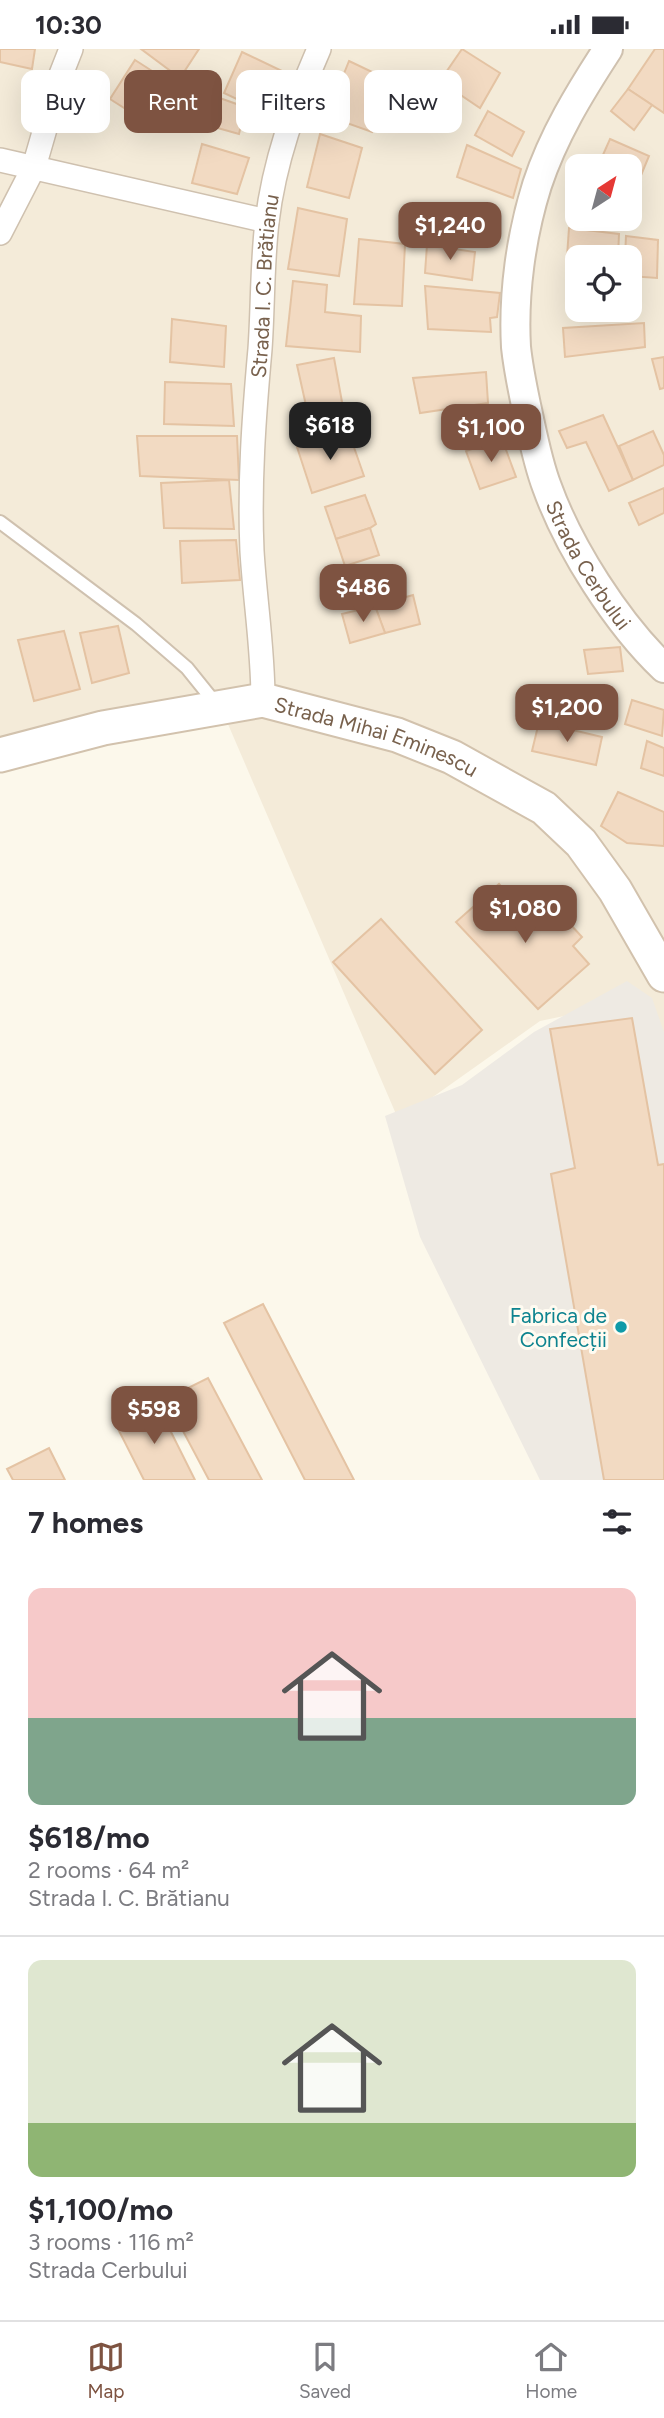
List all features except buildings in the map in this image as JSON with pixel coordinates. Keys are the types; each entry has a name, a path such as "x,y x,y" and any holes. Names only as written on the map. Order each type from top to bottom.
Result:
{"main road":[{"name":"Strada Mihai Eminescu","path":"0,755 103,728 263,699 397,736 452,757 544,808 580,843 615,890 664,975"}],"street":[{"path":"0,233 34,167 60,77 71,49"},
{"name":"Strada I. C. Brătianu","path":"263,699 263,657 253,552 252,503 253,424 267,221 290,120 319,49"},
{"name":"Strada Cerbului","path":"608,49 570,107 538,184 526,231 516,297 516,349 532,433 546,486 561,521 615,612 664,669"},
{"path":"0,160 267,221"}],"lane":[{"path":"0,523 136,624 187,668 218,707"}],"shaded area":[{"path":"0,49 664,49 664,1077 636,1001 540,1021 399,1121 215,694 0,749"},
{"path":"627,981 652,998 664,1032 664,1480 540,1480 420,1237 385,1116 462,1085 534,1032"}],"place":[{"name":"Fabrica de Confecții","path":"621,1327"}]}
